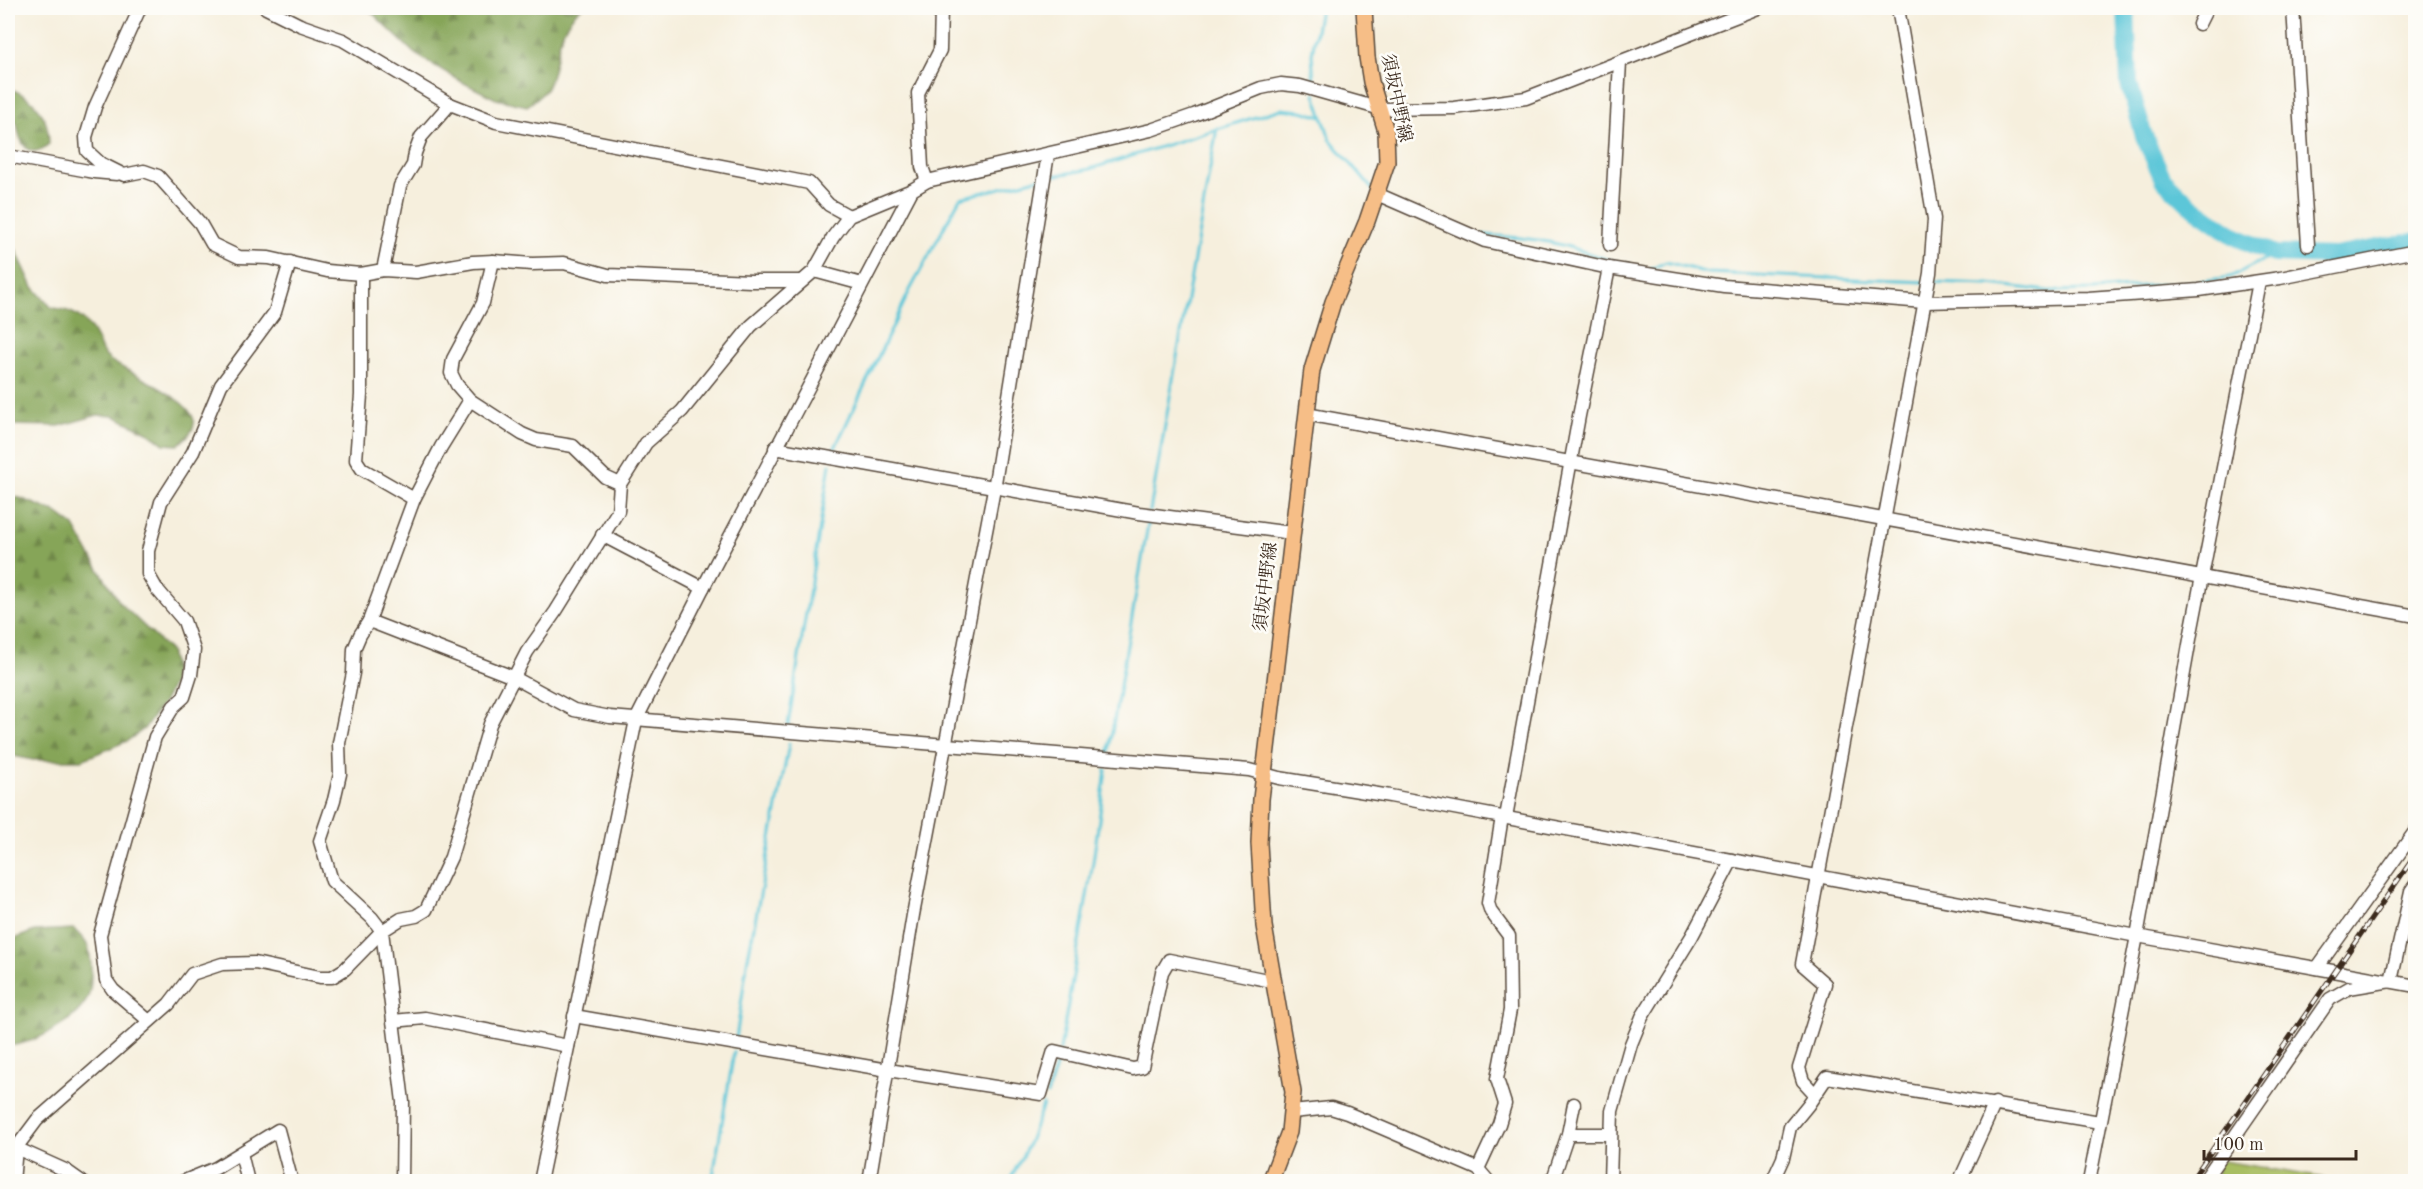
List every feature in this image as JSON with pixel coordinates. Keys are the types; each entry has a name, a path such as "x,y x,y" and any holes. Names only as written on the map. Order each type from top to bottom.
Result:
{"main road":[{"name":"須坂中野線","path":"1270,1182 1286,1139 1292,1112 1291,1075 1272,981 1264,926 1260,815 1306,414 1315,360 1327,320 1384,175 1388,140 1368,69 1364,8"}],"street":[{"path":"124,175 100,163 87,151 86,137 111,69 140,8"},
{"path":"266,8 300,25 343,40 450,104 496,123 809,183 829,205 849,216"},
{"path":"927,181 922,167 918,93 940,50 941,8"},
{"path":"13,1182 12,1148 37,1120 169,1004 192,974 222,964 255,963 320,977 332,977 345,969 381,931 401,919 416,916 426,910 451,857 490,724 513,677 618,511 620,484 646,443 682,411 751,326 814,271 833,237 849,216 912,190 927,181 1151,130 1261,88 1281,84 1300,86 1381,109 1454,108 1526,98 1758,8"},
{"path":"1815,1094 1803,1081 1799,1068 1825,984 1802,964 1930,273 1934,219 1898,8"},
{"path":"2199,24 2207,8"},
{"path":"2293,8 2308,245"},
{"path":"1610,245 1620,62"},
{"path":"383,270 396,194 413,165 418,141 450,104"},
{"path":"869,1182 913,915 994,489 1048,154"},
{"path":"8,156 94,172 124,175 144,171 158,176 200,224 212,244 224,252 239,257 269,258 327,271 361,274 383,270 416,272 473,262 493,261 532,264 564,263 608,275 802,281"},
{"path":"540,1182 636,720 912,190"},
{"path":"1377,194 1485,241 1609,268 1724,286 1924,300 2088,298 2199,290 2259,282 2415,251"},
{"path":"493,261 483,303 458,348 451,373 457,385 470,400 529,437 573,446 605,477 620,484"},
{"path":"149,1021 113,990 106,980 100,935 155,737 174,706 184,697 194,650 184,621 156,588 148,574 148,551 161,502 193,452 221,385 275,312 290,262"},
{"path":"1478,1169 1499,1124 1505,1104 1497,1078 1510,1010 1509,936 1491,912 1488,903 1609,268"},
{"path":"814,271 862,284"},
{"path":"361,274 361,394 356,460 362,469 414,499"},
{"path":"2089,1182 2259,282"},
{"path":"402,1182 403,1102 381,931 372,918 332,881 320,841 340,774 339,743 353,673 354,649 369,621 414,499 441,447 470,400"},
{"path":"1306,414 1571,460 2415,616"},
{"path":"776,448 994,489 1139,513 1292,533"},
{"path":"602,535 703,588"},
{"path":"369,621 513,677 574,710 636,720 1249,770 2415,986"},
{"path":"2317,968 2415,830"},
{"path":"1610,1182 1612,1111 1621,1072 1642,1017 1692,936 1732,860"},
{"path":"2391,981 2411,891 2415,884"},
{"path":"574,1016 1041,1094 1054,1052 1133,1069 1142,1067 1162,972 1169,960 1272,981"},
{"path":"2203,1182 2330,999 2349,988 2391,981"},
{"path":"393,1021 424,1018 568,1046"},
{"path":"1772,1182 1783,1158 1790,1127 1827,1077 2100,1122"},
{"path":"1959,1182 1995,1103"},
{"path":"1552,1182 1568,1134 1574,1104"},
{"path":"1292,1112 1331,1108 1347,1113 1478,1169 1489,1182"},
{"path":"182,1182 216,1168 278,1130 292,1182"},
{"path":"1568,1134 1610,1134"},
{"path":"12,1148 65,1176 82,1182"},
{"path":"241,1153 248,1182"}],"green space":[{"path":"367,8 581,8 572,17 562,35 552,76 546,89 542,95 527,106 496,99 415,54"},
{"path":"8,88 26,96 39,108 46,124 49,144 42,149 35,151 26,147 22,143 17,123 8,118"},
{"path":"8,194 9,235 33,287 52,308 66,310 83,320 110,360 159,387 184,405 191,414 194,426 178,445 164,444 149,433 114,416 98,415 59,426 8,425"},
{"path":"8,496 20,498 55,512 74,526 120,603 170,651 174,668 173,683 162,705 144,729 127,741 82,760 33,760 8,755"},
{"path":"74,929 86,942 89,952 91,983 86,1001 62,1025 40,1037 8,1046 8,941 35,931"},
{"path":"2218,1160 2342,1181 2215,1182"}],"waterway":[{"path":"1314,85 1312,54 1320,8"},
{"path":"2126,8 2129,84 2144,136 2163,179 2189,204 2236,237 2275,254 2335,256 2416,241"},
{"path":"1315,94 1330,139 1372,189"},
{"path":"1047,177 1090,169 1281,109 1302,111 1322,117"},
{"path":"1150,511 1217,128"},
{"path":"833,452 909,292 960,198 1041,178"},
{"path":"1484,235 1548,242 1632,266"},
{"path":"1932,282 1989,284 2049,291 2194,282 2230,277 2275,254"},
{"path":"1651,269 1666,262 1708,273 1926,282"},
{"path":"788,725 830,464"},
{"path":"1108,755 1149,519"},
{"path":"736,1039 747,963 789,744"},
{"path":"1060,1050 1093,862 1106,770"},
{"path":"712,1182 734,1052"},
{"path":"1047,1095 1059,1057"},
{"path":"1009,1182 1027,1147 1043,1105"}],"railway":[{"path":"2190,1182 2416,854"}]}
